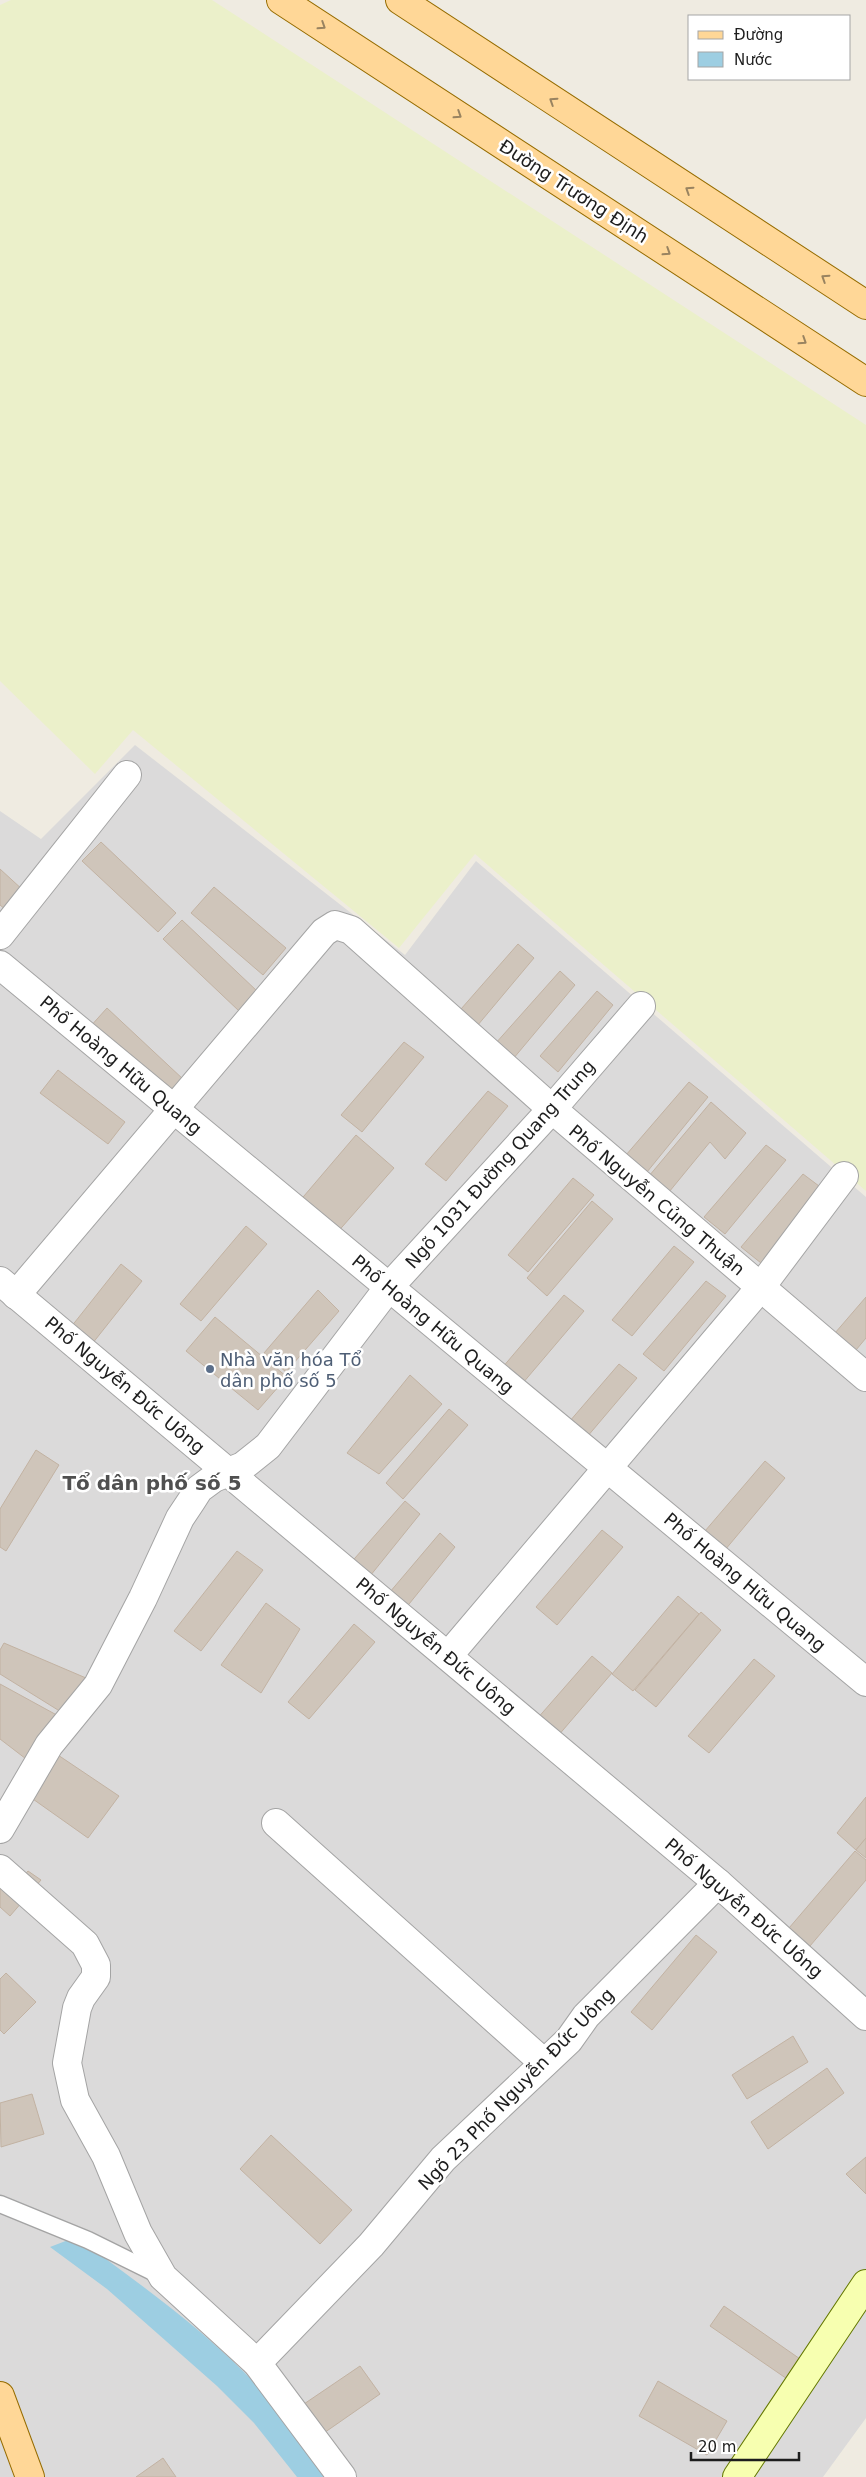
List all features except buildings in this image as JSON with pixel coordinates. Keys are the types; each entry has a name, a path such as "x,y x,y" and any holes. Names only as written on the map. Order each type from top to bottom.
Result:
{"main road":[{"name":"Đường Trương Định","path":"281,0 866,382"},
{"path":"400,0 866,305"},
{"path":"737,2477 866,2284"},
{"path":"0,2396 30,2477"}],"street":[{"path":"0,935 127,775"},
{"name":"Phố Nguyễn Củng Thuận","path":"173,1109 324,932 335,925 351,930 552,1110 866,1377"},
{"name":"Phố Hoàng Hữu Quang","path":"0,965 866,1682"},
{"name":"Ngõ 1031 Đường Quang Trung","path":"0,1829 49,1745 98,1685 143,1598 180,1518 199,1489 214,1478 231,1472 258,1456 268,1446 389,1287 552,1110 641,1006"},
{"path":"8,1288 173,1109"},
{"path":"448,1656 760,1288 844,1176"},
{"name":"Phố Nguyễn Đức Uông","path":"8,1288 231,1472 718,1882 866,2016"},
{"path":"276,1823 544,2063"},
{"path":"0,1869 85,1944 96,1965 96,1976 81,1998 77,2008 67,2063 75,2100 106,2156 138,2233 163,2276 257,2363 342,2477"},
{"name":"Ngõ 23 Phố Nguyễn Đức Uông","path":"257,2363 371,2245 443,2159 569,2040 586,2016 718,1882"}],"lane":[{"path":"0,2204 88,2240 163,2276"}],"shaded area":[{"path":"135,745 405,955 476,861 866,1197 866,2418 823,2477 0,2477 0,811 41,839"}],"green space":[{"path":"11,0 212,0 866,425 866,1191 475,854 399,948 133,730 95,774 0,681 0,5"}],"water":[{"path":"76,2237 177,2312 246,2374 284,2416 326,2477 297,2477 254,2423 217,2386 107,2289 50,2247"}],"place":[{"name":"Nhà văn hóa Tổ dân phố số 5","path":"210,1369"}],"district":[{"name":"Tổ dân phố số 5","path":"152,1483"}]}
